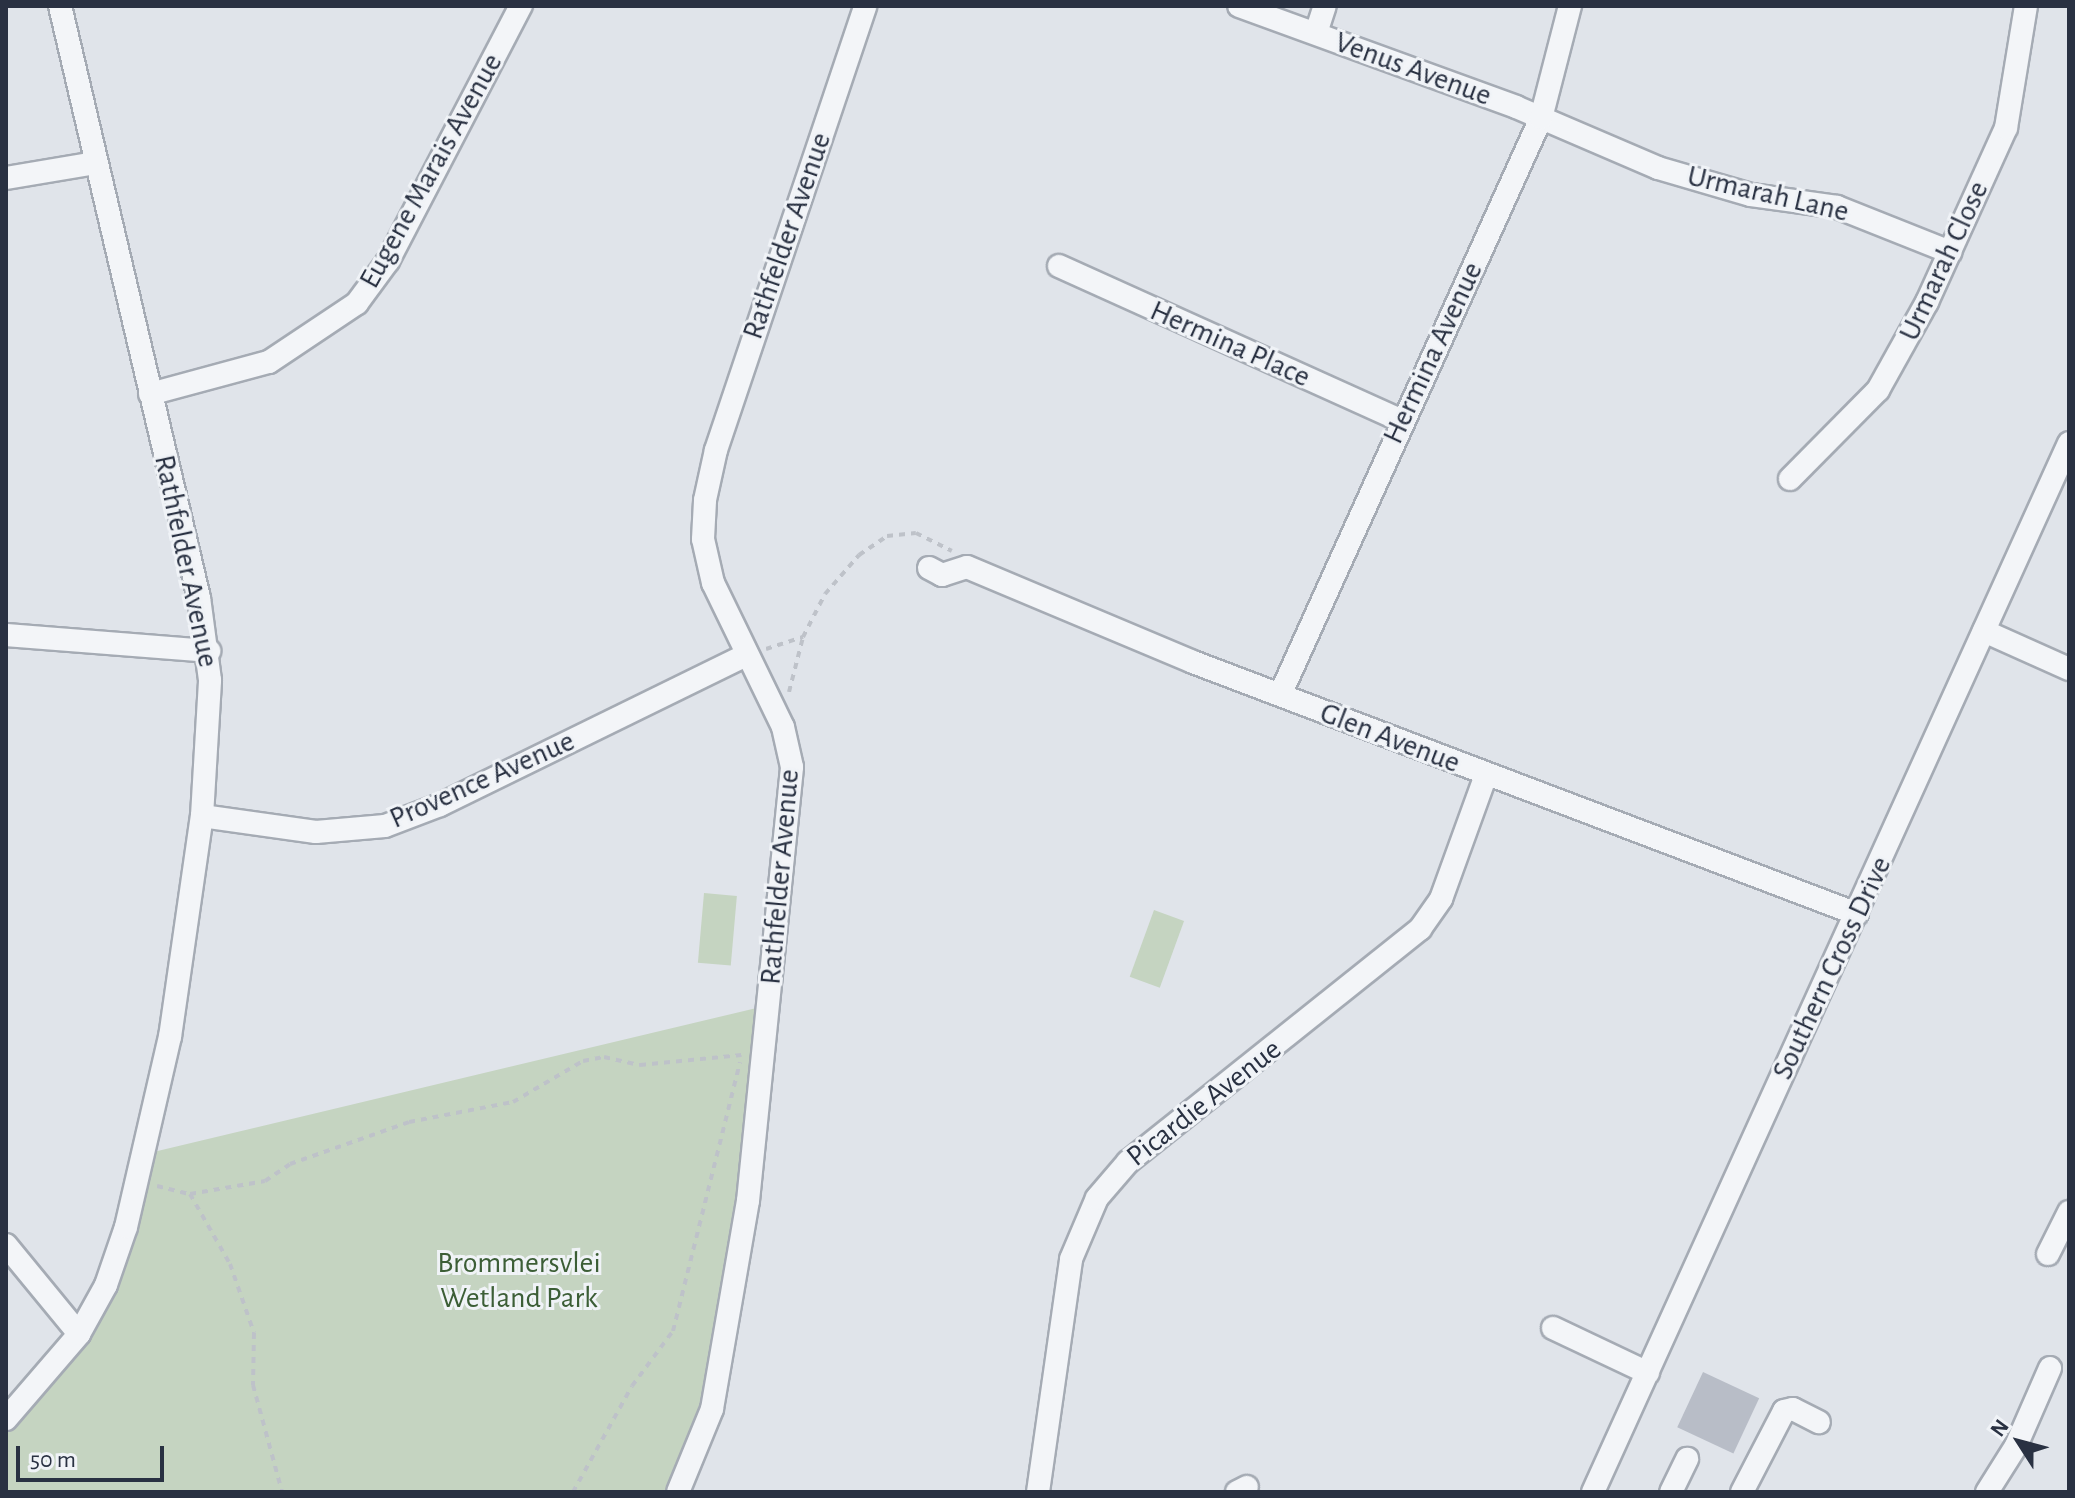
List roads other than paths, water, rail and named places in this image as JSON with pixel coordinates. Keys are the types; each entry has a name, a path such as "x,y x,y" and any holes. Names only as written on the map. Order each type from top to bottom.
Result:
{"street":[{"name":"Rathfelder Avenue","path":"6,1419 79,1334 114,1265 139,1179 166,1064 202,816 209,651 60,6"},
{"name":"Eugene Marais Avenue","path":"150,394 269,362 357,303 388,261 521,6"},
{"name":"Rathfelder Avenue","path":"678,1492 705,1433 720,1367 748,1201 792,767 779,720 746,655 706,559 703,519 709,476 865,6"},
{"name":"Venus Avenue","path":"1239,6 1541,118"},
{"path":"1316,33 1325,6"},
{"name":"Hermina Avenue","path":"1280,695 1541,118 1570,6"},
{"name":"Urmarah Close","path":"1790,479 1856,416 1889,375 1950,252 2006,128 2026,6"},
{"name":"Urmarah Lane","path":"1541,118 1702,183 1837,207 1950,252"},
{"path":"6,178 96,163"},
{"name":"Hermina Place","path":"1059,266 1402,421"},
{"name":"Southern Cross Drive","path":"1593,1492 2069,443"},
{"name":"Glen Avenue","path":"929,568 946,575 962,566 1280,695 1857,914"},
{"path":"1984,631 2069,669"},
{"path":"6,635 209,651"},
{"name":"Provence Avenue","path":"202,816 316,832 385,826 440,805 746,655"},
{"name":"Picardie Avenue","path":"1038,1492 1071,1259 1097,1198 1128,1162 1420,929 1441,899 1486,775"},
{"path":"2048,1254 2069,1212"},
{"path":"6,1245 79,1334"},
{"path":"1553,1328 1648,1373"},
{"path":"1987,1492 2016,1446 2050,1368"},
{"path":"1742,1492 1784,1411 1793,1409 1819,1422"},
{"path":"1671,1492 1687,1459"}],"park label":[{"name":"Brommersvlei Wetland Park","path":"519,1280"}]}
